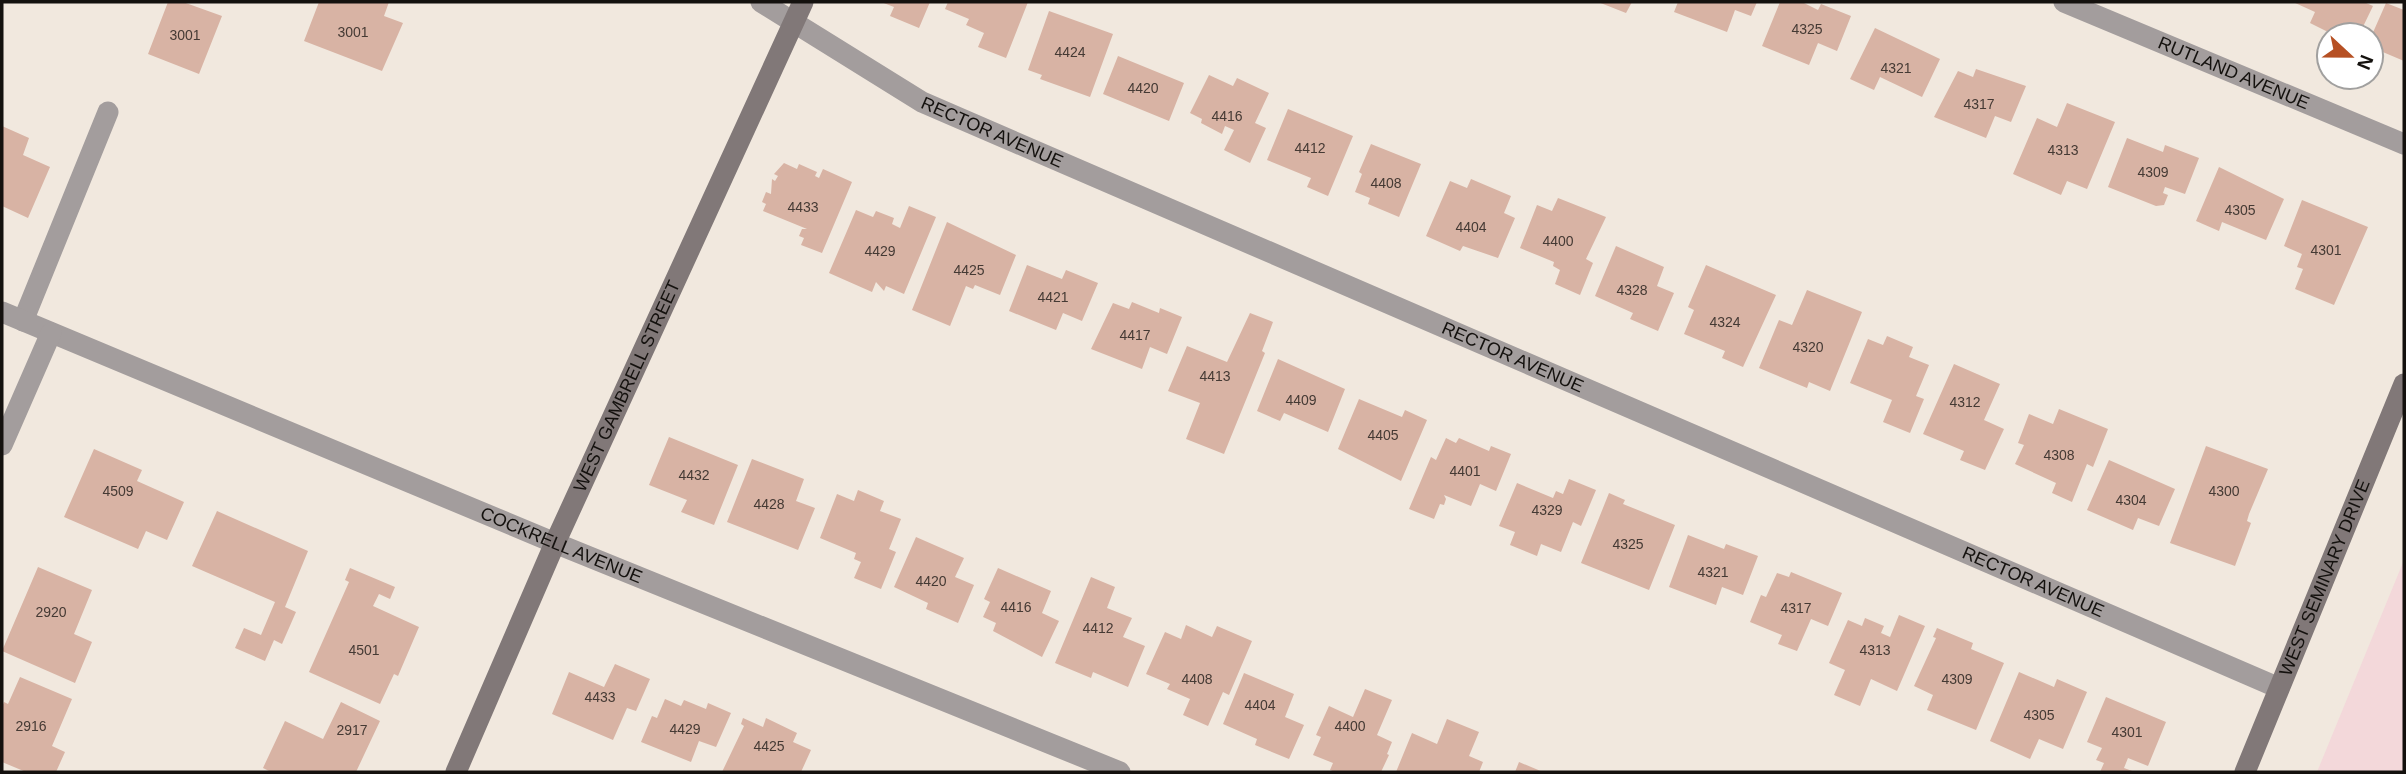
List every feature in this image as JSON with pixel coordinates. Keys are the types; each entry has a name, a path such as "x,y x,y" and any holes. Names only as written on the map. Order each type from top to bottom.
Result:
{"street":[{"name":"RECTOR AVENUE","path":"761,2 922,102 2279,688"},
{"name":"WEST GAMBRELL STREET","path":"456,772 555,542 803,2"},
{"name":"RUTLAND AVENUE","path":"2064,2 2404,144"},
{"path":"23,321 108,112"},
{"name":"COCKRELL AVENUE","path":"2,312 555,542 1121,772"},
{"path":"2,445 51,333"},
{"name":"WEST SEMINARY DRIVE","path":"2245,772 2404,384"}],"shaded area":[{"path":"2404,560 2404,772 2317,772"}],"building":[{"path":"168,2 183,2 222,16 199,74 148,54"},
{"path":"319,2 389,2 384,16 403,23 382,71 304,41"},
{"path":"881,2 930,2 919,28 890,16 894,7"},
{"path":"948,2 1028,2 1006,58 978,47 984,33 966,25 969,19 945,9"},
{"path":"1598,2 1632,2 1626,13"},
{"path":"1678,2 1757,2 1751,16 1735,10 1727,32 1674,12"},
{"path":"1780,2 1802,2 1818,10 1821,4 1851,16 1837,51 1818,43 1809,65 1762,46"},
{"path":"2293,2 2364,2 2373,6 2366,21 2315,21 2315,26 2310,23 2315,12"},
{"path":"2386,3 2404,10 2404,61 2385,53 2385,21 2378,21"},
{"path":"1049,11 1113,34 1090,97 1040,79 1042,75 1028,70"},
{"path":"1875,28 1940,59 1922,97 1880,77 1874,90 1850,79"},
{"path":"1118,56 1184,83 1169,121 1103,94"},
{"path":"1976,69 2026,86 2011,122 1995,116 1986,138 1934,117 1958,71 1973,77"},
{"path":"1209,75 1233,86 1237,78 1269,93 1255,123 1266,128 1250,163 1224,150 1234,130 1225,126 1222,134 1201,123 1202,119 1190,113"},
{"path":"2067,103 2115,122 2087,189 2067,181 2061,195 2013,174 2037,118 2057,127"},
{"path":"1288,109 1353,136 1328,196 1307,187 1311,178 1267,160"},
{"path":"2,126 29,138 23,155 50,167 28,218 2,206"},
{"path":"2127,138 2163,152 2165,145 2199,158 2185,194 2165,187 2163,193 2168,195 2164,205 2156,206 2108,187"},
{"path":"1371,144 1421,164 1399,217 1368,204 1370,198 1355,192 1362,174 1359,172"},
{"path":"784,163 797,169 799,164 817,172 815,176 819,178 823,169 852,182 822,253 801,245 804,238 799,236 802,229 807,229 763,211 766,204 762,202 766,192 771,194 772,179 775,181 778,176 774,174"},
{"path":"2219,167 2284,199 2266,240 2222,222 2219,231 2196,221"},
{"path":"1471,179 1511,196 1504,213 1515,218 1498,258 1463,246 1460,251 1426,236 1450,181 1467,188"},
{"path":"1558,198 1606,217 1586,259 1593,263 1580,295 1555,284 1560,270 1553,266 1554,262 1520,248 1537,205 1552,211"},
{"path":"2302,200 2368,227 2334,305 2295,289 2303,269 2297,267 2302,254 2284,246"},
{"path":"909,206 936,217 904,294 886,286 884,291 876,282 872,292 829,273 856,210 873,217 876,211 894,218 892,224 900,228"},
{"path":"947,222 1016,255 1000,295 975,285 973,289 966,286 950,326 912,310"},
{"path":"1616,246 1664,267 1657,286 1674,293 1658,331 1630,319 1633,313 1595,296"},
{"path":"1027,265 1062,279 1066,270 1098,283 1082,321 1063,313 1056,330 1009,311"},
{"path":"1706,265 1776,295 1743,367 1722,358 1725,351 1684,334 1694,310 1688,307"},
{"path":"1807,290 1862,312 1830,391 1809,382 1807,388 1759,368 1779,320 1792,325"},
{"path":"1132,302 1159,313 1160,308 1182,317 1167,354 1150,347 1142,369 1091,349 1113,303 1129,309"},
{"path":"1250,313 1273,322 1262,351 1265,353 1224,454 1186,439 1200,403 1168,391 1187,346 1227,362"},
{"path":"1887,336 1913,347 1909,357 1929,365 1916,396 1924,399 1910,433 1883,422 1892,400 1850,383 1868,339 1883,345"},
{"path":"1278,359 1345,389 1328,432 1284,413 1280,421 1257,411"},
{"path":"1954,364 2000,384 1984,420 2004,429 1985,470 1960,460 1964,451 1923,434"},
{"path":"1359,399 1402,417 1405,410 1427,420 1401,481 1338,449"},
{"path":"2059,409 2108,429 2093,467 2087,464 2072,502 2052,493 2056,483 2015,464 2024,445 2018,443 2029,414 2053,424"},
{"path":"669,437 738,465 714,525 681,512 687,500 649,485"},
{"path":"1446,438 1456,443 1459,438 1489,451 1491,446 1511,454 1496,491 1480,484 1471,506 1444,495 1444,505 1440,504 1434,519 1409,509 1431,457 1436,460"},
{"path":"2206,446 2268,469 2249,514 2247,521 2251,523 2235,566 2170,543"},
{"path":"94,449 142,470 137,481 184,502 167,540 146,531 138,549 64,517"},
{"path":"752,459 804,479 796,501 815,508 798,550 727,522"},
{"path":"2109,460 2175,489 2159,526 2138,518 2133,530 2087,510"},
{"path":"1569,479 1596,490 1581,526 1573,522 1561,552 1541,544 1537,556 1510,545 1515,532 1499,526 1517,483 1553,498 1556,491 1563,494"},
{"path":"858,490 884,501 880,511 901,519 889,549 896,552 881,589 854,578 861,562 854,559 856,553 820,538 837,494 854,501"},
{"path":"1609,493 1625,500 1623,504 1675,525 1649,590 1581,563"},
{"path":"217,511 308,551 285,607 296,612 282,644 274,640 265,661 235,648 244,628 261,635 275,602 192,566"},
{"path":"1688,535 1724,549 1726,544 1758,556 1743,595 1722,587 1716,605 1669,587"},
{"path":"916,537 964,558 955,577 974,585 958,623 926,609 928,603 894,587"},
{"path":"38,567 92,590 74,634 92,642 75,683 2,651"},
{"path":"350,568 395,587 390,599 379,594 373,606 419,627 398,676 394,674 380,704 309,672 349,582 345,580"},
{"path":"998,568 1051,591 1042,613 1059,621 1042,657 993,631 996,623 983,617 990,602 984,599"},
{"path":"1791,572 1842,593 1828,626 1811,619 1797,651 1778,644 1782,635 1750,622 1761,595 1766,597 1777,573 1789,577"},
{"path":"1091,577 1115,587 1107,608 1132,618 1123,637 1145,646 1128,687 1093,672 1091,678 1055,663"},
{"path":"1899,615 1925,626 1897,691 1871,679 1860,706 1834,695 1845,670 1829,663 1848,620 1862,626 1865,618 1884,626 1881,633 1890,637"},
{"path":"1186,625 1212,637 1217,626 1252,641 1229,695 1223,692 1208,726 1183,715 1190,699 1167,689 1170,684 1146,674 1165,632 1181,639"},
{"path":"1937,628 1973,643 1971,649 2004,663 1976,730 1927,710 1933,695 1914,686 1936,638 1933,637"},
{"path":"615,664 650,679 636,711 627,708 613,740 552,714 569,672 604,687"},
{"path":"2019,672 2054,687 2057,679 2087,692 2063,749 2039,739 2030,759 1990,741"},
{"path":"1244,673 1294,694 1285,717 1304,725 1289,759 1255,745 1257,739 1223,724"},
{"path":"20,677 72,699 52,746 65,752 56,772 26,772 2,762 2,707 4,702 8,704"},
{"path":"1365,689 1392,700 1377,735 1392,742 1387,754 1389,755 1381,772 1335,772 1330,770 1333,763 1313,755 1321,737 1316,735 1329,706 1353,717"},
{"path":"2106,697 2166,722 2148,766 2128,758 2124,768 2135,772 2100,772 2104,763 2096,760 2102,748 2087,742"},
{"path":"665,699 681,706 684,700 706,709 708,703 731,713 716,747 699,741 691,762 641,742 652,716 657,718"},
{"path":"341,702 380,721 356,772 271,772 263,768 285,721 323,739"},
{"path":"743,718 763,727 766,718 797,733 793,742 811,750 801,772 722,772 744,726 741,724"},
{"path":"1447,719 1479,732 1469,756 1483,762 1479,772 1396,772 1412,733 1437,744"},
{"path":"1519,762 1543,772 1515,772"}]}
